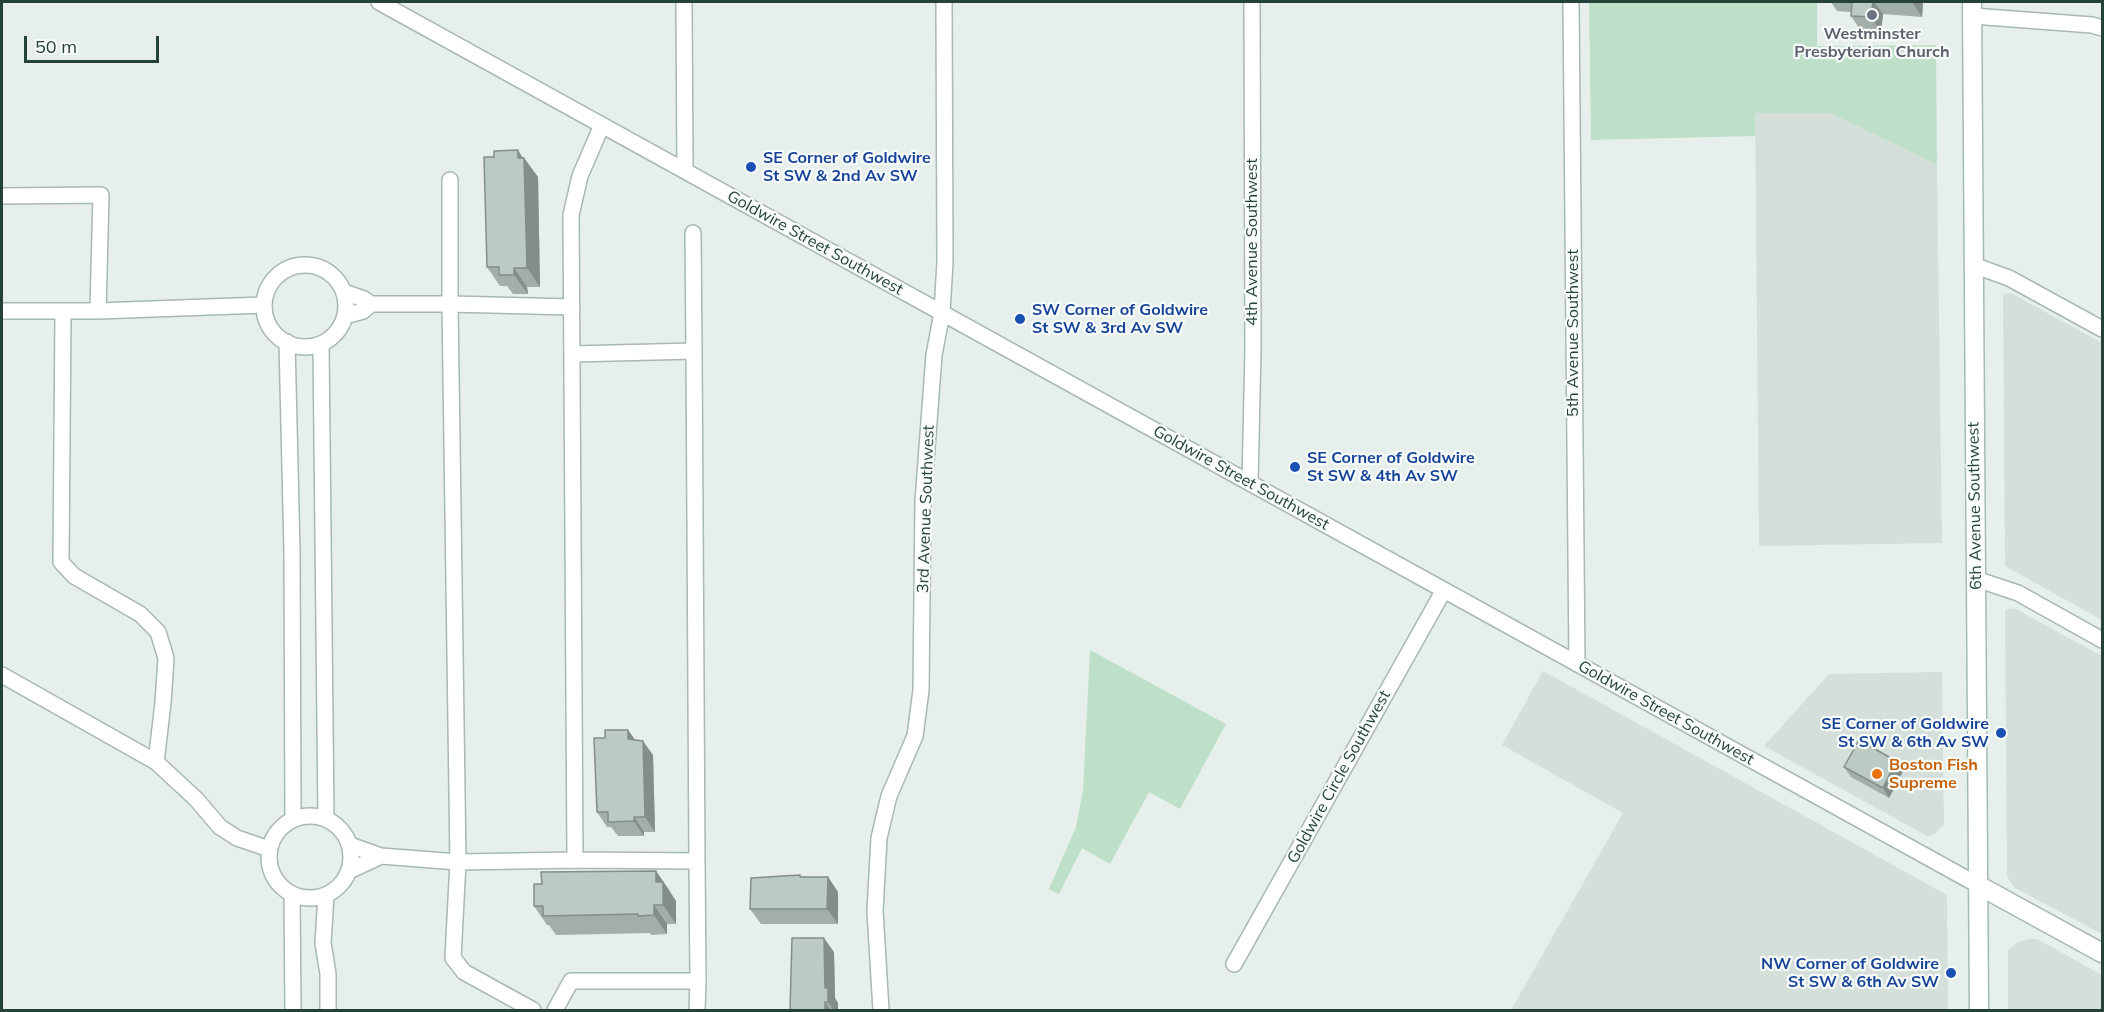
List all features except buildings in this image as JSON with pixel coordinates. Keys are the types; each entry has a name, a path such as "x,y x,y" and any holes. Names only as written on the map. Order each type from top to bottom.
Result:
{"main road":[{"name":"6th Avenue Southwest","path":"1973,9 1978,1011"},
{"name":"Goldwire Street Southwest","path":"1978,885 2103,953"}],"street":[{"name":"Goldwire Street Southwest","path":"379,2 1978,885"},
{"path":"684,2 685,171"},
{"name":"3rd Avenue Southwest","path":"881,1011 875,911 879,838 889,796 915,736 921,690 923,501 934,354 942,313 945,262 944,2"},
{"name":"4th Avenue Southwest","path":"1250,483 1252,2"},
{"name":"5th Avenue Southwest","path":"1571,2 1577,663"},
{"path":"1973,9 2103,28"},
{"path":"575,860 571,215 580,176 602,125"},
{"path":"450,180 458,862 453,958 464,972 533,1011"},
{"path":"2,196 101,195 98,311"},
{"path":"693,233 699,981 696,1011"},
{"path":"308,264 321,267 333,274 344,292 345,316 342,325 321,345 294,346 272,330 265,318 263,305 272,280 282,271 294,265 308,264"},
{"path":"1973,265 2009,278 2103,329"},
{"path":"344,292 364,298 371,304"},
{"path":"345,316 363,310 371,304 572,307"},
{"path":"2,311 98,311 263,305"},
{"path":"63,311 61,562 74,576 140,615 158,632 166,658 156,762"},
{"path":"287,342 292,551 292,819"},
{"path":"321,345 326,819"},
{"path":"573,354 694,351"},
{"path":"1976,579 2018,593 2103,640"},
{"name":"Goldwire Circle Southwest","path":"1234,964 1444,590"},
{"path":"2,675 156,762 196,800 220,827 237,838 269,849"},
{"path":"308,815 326,819 344,833 350,845 349,871 342,883 326,895 305,898 292,895 280,887 268,862 269,849 274,836 283,825 292,819 308,815"},
{"path":"350,845 381,856 458,862 697,861"},
{"path":"349,871 381,856"},
{"path":"292,895 293,1011"},
{"path":"326,895 324,943 328,974 328,1011"},
{"path":"555,1011 571,981 699,981"}],"shaded area":[{"path":"1755,113 1832,113 1937,165 1942,543 1759,546"},
{"path":"2011,293 2102,343 2102,620 2005,566 2003,294"},
{"path":"2014,608 2102,656 2102,934 2015,888 2007,877 2005,610"},
{"path":"1543,671 1947,895 1948,1010 1511,1010 1623,813 1502,745"},
{"path":"1942,672 1944,824 1935,834 1927,836 1764,746 1829,674"},
{"path":"2037,939 2102,975 2102,1010 2008,1010 2008,950 2016,943"}],"green space":[{"path":"1589,2 1817,2 1817,46 1936,45 1937,165 1831,113 1755,113 1755,136 1591,140"},
{"path":"1090,650 1226,724 1180,809 1149,792 1110,864 1082,848 1059,894 1049,889 1076,827 1083,790"}],"place":[{"name":"Westminster Presbyterian Church","path":"1872,15"},
{"name":"SE Corner of Goldwire St SW & 2nd Av SW","path":"751,167"},
{"name":"SW Corner of Goldwire St SW & 3rd Av SW","path":"1020,319"},
{"name":"SE Corner of Goldwire St SW & 4th Av SW","path":"1295,467"},
{"name":"SE Corner of Goldwire St SW & 6th Av SW","path":"2001,733"},
{"name":"Boston Fish Supreme","path":"1877,774"},
{"name":"NW Corner of Goldwire St SW & 6th Av SW","path":"1951,973"}]}
